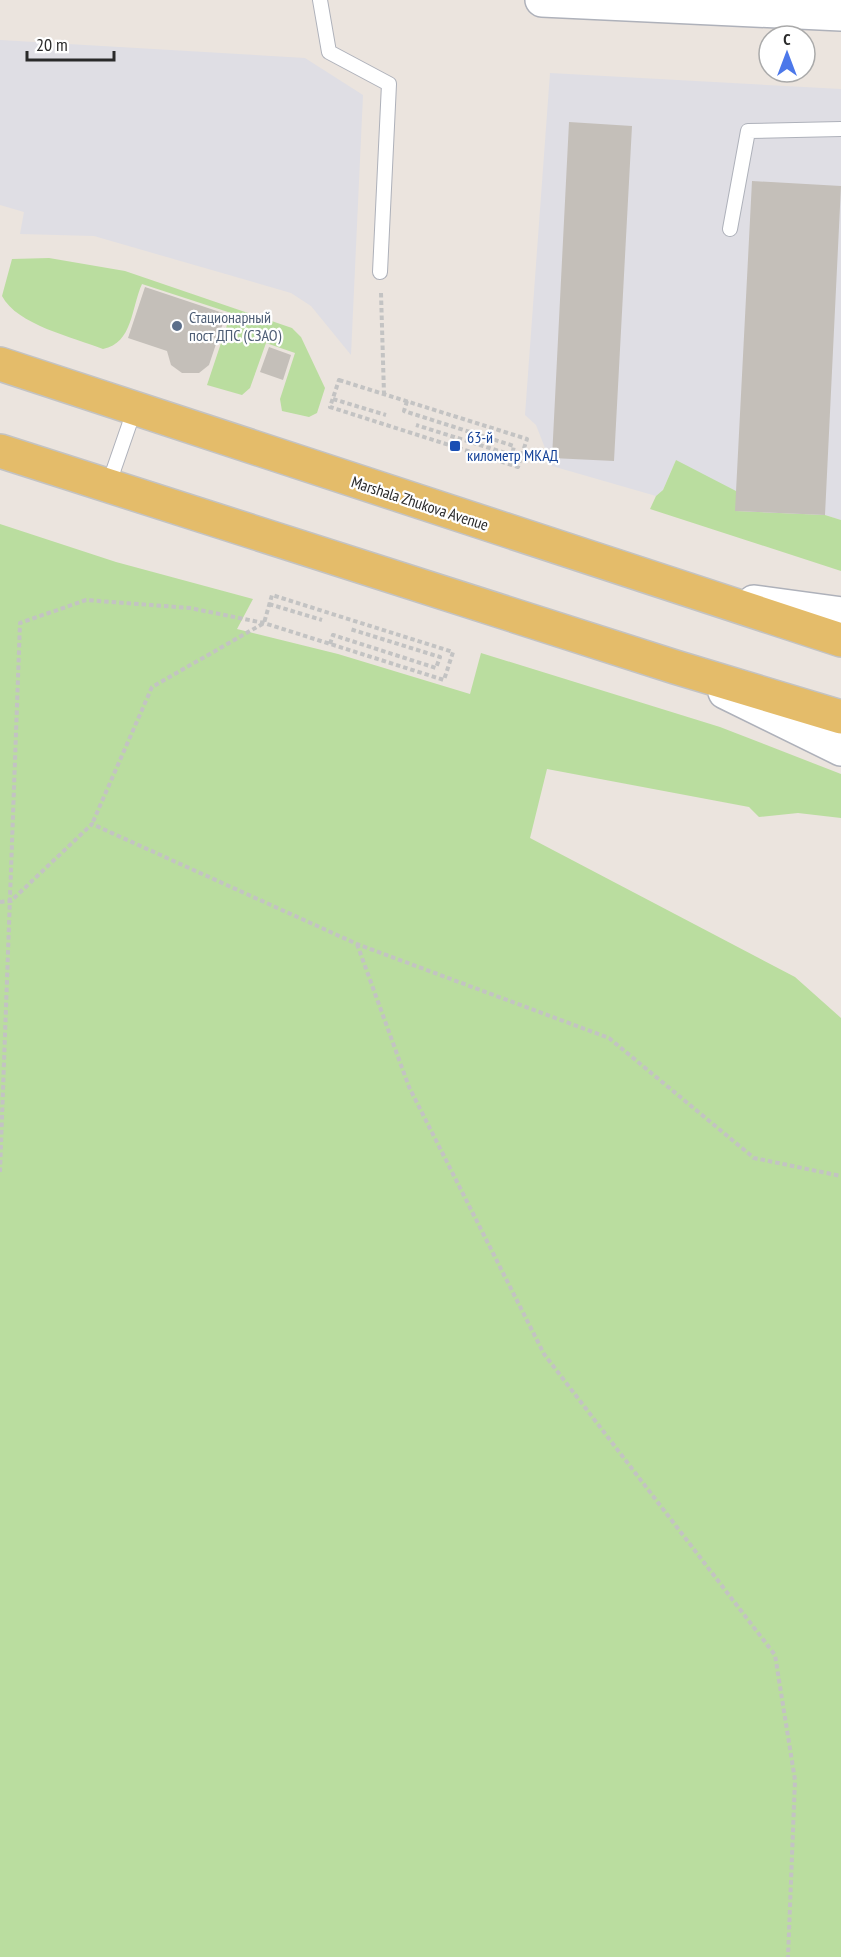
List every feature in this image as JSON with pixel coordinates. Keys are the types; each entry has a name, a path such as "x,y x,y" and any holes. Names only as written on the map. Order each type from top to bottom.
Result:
{"main road":[{"path":"542,0 841,14"},
{"name":"Marshala Zhukova Avenue","path":"0,364 841,640"},
{"path":"0,451 675,667 841,717"},
{"path":"696,594 841,614"},
{"path":"675,667 841,749"}],"lane":[{"path":"320,0 328,52 388,84 380,272"},
{"path":"730,229 748,131 841,129"},
{"path":"108,486 135,408"}],"path":[{"path":"380,272 384,394"},
{"path":"339,380 527,439 518,467 330,407 333,399 339,380"},
{"path":"333,399 386,416"},
{"path":"406,401 404,411 514,446 512,455 416,425"},
{"path":"0,902 11,901 92,824 152,687 264,623 272,595 453,652 444,680 264,623 190,608 86,600 20,623 11,901 0,1172"},
{"path":"269,604 322,620"},
{"path":"330,644 333,635 436,668 440,657 350,629"},
{"path":"92,824 357,944 609,1038 754,1158 841,1176"},
{"path":"357,944 409,1087 544,1354 775,1654 795,1780 788,1957"}],"shaded area":[{"path":"0,40 305,58 363,95 351,355 311,306 291,293 94,236 20,234 24,212 0,205"},
{"path":"550,73 841,89 841,520 825,515 735,511 676,460 663,490 656,496 552,466 536,425 525,415"}],"green space":[{"path":"49,258 125,271 292,328 301,337 325,388 317,413 309,417 282,411 280,399 295,353 266,343 250,388 242,395 207,385 231,313 142,284 126,332 120,340 103,349 47,329 20,315 2,296 12,259"},
{"path":"676,460 736,491 736,511 825,515 841,520 841,571 650,509 656,496 663,490"},
{"path":"0,524 116,562 253,599 237,629 338,654 470,694 481,653 720,727 841,774 841,818 798,813 759,817 749,807 547,769 530,838 795,977 841,1018 841,1957 0,1957"}],"building":[{"path":"569,122 632,126 614,461 552,458"},
{"path":"752,181 841,186 825,515 735,511"},
{"name":"Стационарный пост ДПС (СЗАО)","path":"145,287 226,314 209,365 199,373 182,373 171,365 167,351 128,338"},
{"path":"269,347 291,355 283,380 260,372"}],"place":[{"name":"Стационарный пост ДПС (СЗАО)","path":"177,326"},
{"name":"63-й километр МКАД","path":"455,446"}]}
